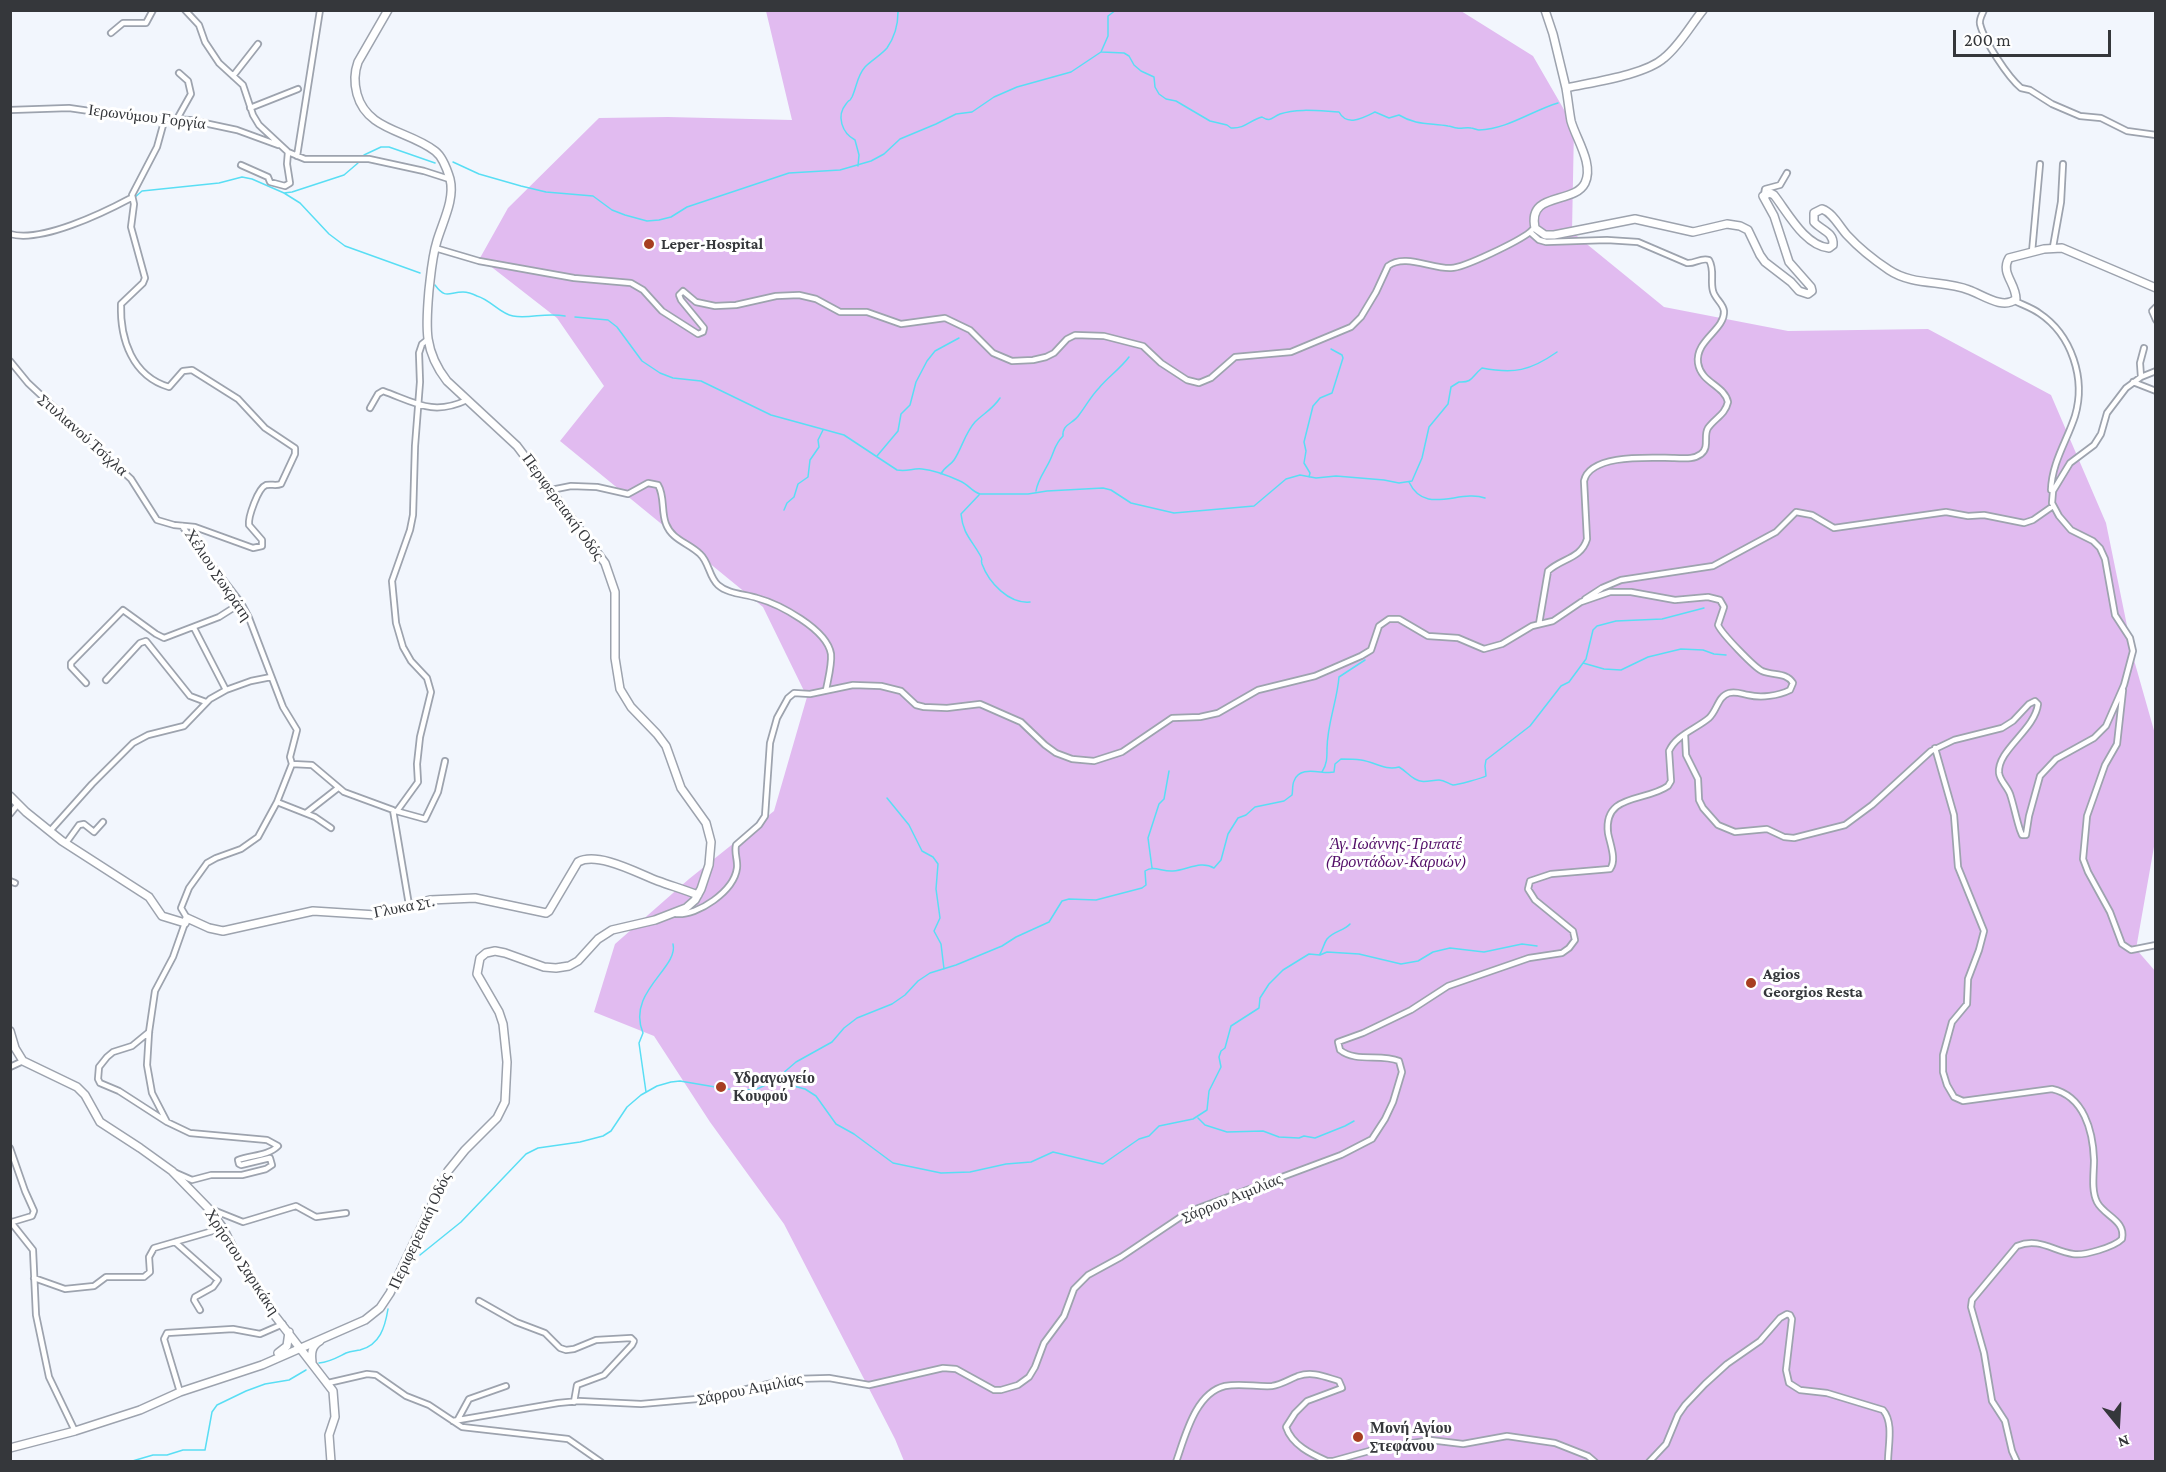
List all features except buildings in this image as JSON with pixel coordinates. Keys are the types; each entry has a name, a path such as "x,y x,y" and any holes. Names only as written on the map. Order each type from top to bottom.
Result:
{"main road":[{"path":"388,10 357,65 355,82 357,96 365,111 378,123 434,151 442,160 450,179"},
{"path":"1545,10 1566,88 1571,121 1585,158 1586,178 1583,186 1577,191 1540,206 1534,216 1532,230 1545,235 1554,235 1635,219 1693,232 1727,224 1740,226 1748,230 1765,262 1799,291 1805,294 1811,293 1809,283 1789,262 1774,216 1764,195 1770,193 1805,235 1820,246 1829,248 1834,241 1831,235 1817,225 1813,218 1814,213 1822,209 1828,212 1847,236 1865,252 1899,276 1963,288 1998,302 2015,301 2016,292 2005,270 2007,261 2013,256 2053,248 2070,250 2156,288"},
{"path":"1566,88 1653,66 1666,57 1678,44 1703,10"},
{"name":"Περιφερειακή Οδός","path":"10,1448 75,1431 140,1410 180,1392 257,1365 365,1320 386,1302 448,1171 497,1118 505,1102 508,1082 506,1038 499,1012 477,974 480,958 486,953 500,952 544,967 562,968 578,961 598,939 612,930 674,914 690,904 698,895 709,865 711,842 708,826 681,788 664,742 631,707 622,693 616,666 616,597 611,577 594,546 517,446 447,381 439,370 427,340 427,313 435,248 450,198 450,179"},
{"name":"Γλυκα Στ.","path":"10,796 66,843 149,897 162,916 215,931 313,911 376,915 430,900 475,898 533,911 548,912 574,867 587,859 628,868 659,882 698,895"},
{"path":"10,1031 15,1048 23,1061"},
{"name":"Χρήστου Σαρικάκη","path":"23,1061 77,1087 85,1095 100,1122 172,1171 208,1208 223,1228 269,1308 333,1391 335,1417 329,1435 331,1461"},
{"name":"Περιφερειακή Οδός","path":"257,1365 278,1353 324,1339 350,1326"},
{"path":"278,1353 287,1346 289,1332"},
{"path":"312,1362 311,1352 315,1345 324,1339"}],"street":[{"path":"111,33 123,23 146,23 153,10"},
{"path":"185,10 199,25 205,42 219,63 246,90 250,108 259,125 288,153 315,160 369,159 450,179"},
{"path":"297,156 320,10"},
{"path":"1984,10 1980,21 1983,30 2000,64 2021,88 2030,90 2076,115 2101,118 2133,133 2156,135"},
{"path":"233,76 258,44"},
{"path":"177,119 191,94 188,81 179,74"},
{"path":"250,108 298,88"},
{"name":"Ιερωνύμου Γοργία","path":"10,110 69,108 131,117 177,119 237,130 281,146"},
{"path":"10,234 26,237 62,229 132,200 157,147 165,118"},
{"path":"241,165 268,177 270,182 285,186 290,183 288,153"},
{"path":"2032,252 2040,164"},
{"path":"2053,248 2060,210 2062,164"},
{"path":"1764,195 1765,189 1780,185 1787,173"},
{"name":"Χέλιου Σωκράτη","path":"132,200 131,227 145,278 143,283 124,300 121,307 123,334 134,362 150,379 168,387 183,371 190,369 195,371 238,399 265,428 295,448 295,454 281,484 268,485 261,489 249,517 249,525 263,542 261,547 254,548 195,527 182,526"},
{"path":"435,248 478,261 574,278 631,283 643,290 662,311 698,334 703,332 704,328 681,300 682,291 696,302 724,307 776,296 799,295 816,299 840,312 867,312 901,324 948,319 972,331 993,353 1012,361 1046,357 1075,335 1104,336 1128,341 1143,346 1155,359 1181,376 1199,383 1211,378 1235,357 1291,352 1351,327 1370,304 1388,266 1393,262 1402,261 1453,268 1517,242 1532,230 1539,240 1546,242 1607,240 1638,242 1687,263 1692,264 1704,258 1709,260 1713,270 1713,292 1722,305 1724,314 1720,324 1700,350 1698,362 1704,378 1722,392 1728,402 1724,413 1709,427 1706,449 1699,456 1683,459 1638,457 1599,464 1588,472 1584,481 1587,539 1585,546 1579,553 1548,571 1539,624"},
{"path":"2015,301 2041,314 2070,348 2080,392 2076,414 2057,458 2052,483 2053,506 2071,530 2096,543 2103,555 2115,615 2132,642 2132,655 2124,685 2117,744 2105,765 2087,816 2083,860 2110,912 2122,944 2131,950 2156,945"},
{"path":"2156,308 2152,311 2156,320"},
{"path":"409,905 395,811 417,784 420,737 428,711 430,688 427,678 411,661 403,646 396,623 392,581 413,515 417,403 420,382 419,353 422,344 427,340"},
{"path":"2141,377 2140,363 2144,348"},
{"name":"Στυλιανού Τσίχλα","path":"10,361 28,384 131,479 155,519 162,523 182,526"},
{"path":"2052,495 2070,463 2094,446 2101,434 2107,413 2126,388 2141,377 2156,372"},
{"path":"2133,382 2156,391"},
{"path":"370,408 378,394 383,391 431,408 456,405 467,400"},
{"path":"551,490 571,486 597,487 628,494 648,483 656,484 661,491 667,527 677,538 704,558 717,585 729,591 768,601 822,635 831,654 826,690"},
{"path":"674,914 691,913 719,896 730,884 737,870 736,845 759,825 765,816 768,800 768,751 777,718 792,694 853,685 881,686 901,691 916,705 924,707 947,708 980,704 1021,722 1056,753 1072,759 1094,761 1122,752 1172,718 1218,713 1258,690 1315,676 1361,656 1371,650 1379,626 1389,619 1401,620 1428,636 1458,638 1484,649 1502,644 1524,630 1553,621 1594,592 1615,582 1713,566 1776,532 1796,512 1812,514 1834,528 1951,512 1968,516 1984,515 2024,523 2033,520 2053,506"},
{"name":"Χέλιου Σωκράτη","path":"167,1122 155,1101 149,1084 147,1065 149,1032 156,988 173,957 186,921 181,908 183,901 204,866 216,858 235,852 254,841 260,834 277,802 292,764 290,757 298,732 283,707 249,618 241,603 182,526"},
{"path":"1581,602 1610,592 1622,591 1675,600 1704,597 1717,599 1724,606 1718,624 1723,633 1753,666 1768,673 1785,676 1793,683 1790,690 1779,694 1750,696 1727,694 1721,698 1710,716 1685,734 1686,755 1698,779 1699,800 1702,808 1718,825 1737,832 1767,829 1788,838 1836,828 1848,823 1865,811 1935,748 1962,737 2001,728 2013,721 2030,703 2037,702 2037,708 2028,727 2004,757 2000,767 2001,780 2009,793 2020,830 2022,835 2026,835 2040,776 2056,759 2094,738 2106,726 2124,685"},
{"path":"86,683 71,667 71,663 123,610 161,637 195,628 222,616 241,603"},
{"path":"195,628 226,690"},
{"path":"106,680 140,643 146,641 190,696 206,702"},
{"path":"50,831 133,743 148,735 184,726 206,702 226,690 271,677"},
{"name":"Σάρρου Αιμιλίας","path":"455,1421 529,1407 574,1402 641,1404 681,1402 724,1395 777,1382 813,1378 837,1379 869,1385 946,1368 961,1371 994,1390 1006,1389 1022,1383 1031,1374 1044,1343 1064,1316 1074,1289 1088,1275 1121,1257 1188,1212 1341,1155 1372,1139 1389,1111 1401,1077 1402,1065 1399,1061 1390,1058 1347,1055 1340,1050 1338,1042 1412,1010 1448,986 1521,961 1562,953 1569,948 1575,939 1573,931 1532,898 1528,890 1529,882 1551,874 1596,872 1611,868 1613,861 1608,826 1611,812 1621,803 1668,786 1671,781 1669,750 1677,739 1685,734"},
{"path":"1935,748 1954,815 1958,867 1984,931 1968,980 1967,1004 1952,1022 1944,1050 1943,1064 1947,1085 1954,1097 1963,1101 2052,1089 2059,1090 2077,1102 2085,1116 2093,1148 2094,1189 2097,1201 2101,1208 2118,1223 2123,1234 2122,1239 2116,1244 2081,1254 2072,1254 2043,1244 2017,1245 1972,1300 1971,1308 1984,1353 1991,1395 1994,1405 2005,1421 2012,1451 2017,1461"},
{"path":"292,764 311,764 344,792 395,811 425,819 438,792 445,761"},
{"path":"306,813 338,788"},
{"path":"277,802 306,813 331,828"},
{"path":"10,814 18,804"},
{"path":"66,843 79,825 84,824 94,832 103,822"},
{"path":"149,1032 132,1046 113,1052 107,1057 101,1064 97,1076 100,1083 119,1091 167,1122 190,1133 259,1139 272,1141 278,1146 263,1154 239,1159 240,1165 267,1158 272,1161 268,1168 242,1175 212,1175 192,1180 172,1171"},
{"path":"10,1067 23,1061"},
{"path":"10,1148 24,1191 34,1211 32,1216 11,1222 33,1250 36,1315 50,1380 75,1431"},
{"path":"208,1208 243,1222 296,1206 316,1217 346,1213"},
{"path":"34,1278 66,1289 94,1286 106,1277 144,1277 150,1272 150,1254 154,1248 223,1228"},
{"path":"175,1242 217,1278 215,1286 195,1297 194,1300 200,1310"},
{"path":"478,1301 516,1322 545,1334 560,1348 567,1350 574,1350 596,1340 629,1336 633,1339 632,1345 604,1375 577,1385 574,1402"},
{"path":"1649,1461 1666,1444 1678,1415 1699,1391 1727,1364 1755,1345 1780,1318 1787,1314 1792,1319 1786,1370 1791,1385 1800,1390 1827,1393 1884,1411 1889,1427 1888,1461"},
{"path":"180,1392 164,1339 167,1333 233,1329 260,1334 283,1324"},
{"path":"328,1383 376,1374 406,1396 429,1406 455,1421 459,1426 568,1439 601,1461"},
{"path":"1176,1461 1197,1410 1206,1398 1217,1390 1235,1386 1274,1386 1301,1375 1315,1374 1339,1381 1341,1388 1307,1401 1286,1427 1295,1442 1327,1461 1430,1440 1463,1443 1506,1436 1555,1443 1582,1453 1595,1461"},
{"path":"455,1421 469,1399 506,1386"}],"green space":[{"name":"Άγ. Ιωάννης-Τριπατέ (Βροντάδων-Καρυών)","path":"766,11 1461,11 1533,56 1574,127 1572,232 1664,307 1788,331 1928,329 2051,395 2106,523 2134,660 2155,734 2155,841 2136,949 2156,972 2155,1461 904,1461 895,1439 784,1224 710,1122 654,1036 594,1012 615,944 689,879 774,811 807,697 763,607 560,441 604,386 557,318 480,258 508,208 599,118 792,120"}],"waterway":[{"path":"453,162 479,174 521,186 546,192 593,196 612,210 625,215 647,221 659,220 671,217 687,207 789,173 840,170 871,161 884,154 900,139 956,114 972,112 994,97 1017,87 1071,72 1101,52 1108,36 1108,16 1116,10"},
{"path":"858,166 859,155 855,140 844,129 841,114 852,97 862,70 885,51 889,44 895,31 898,12"},
{"path":"1102,52 1124,53 1141,71 1154,77 1155,87 1166,99 1176,101 1210,121 1231,128 1240,127 1262,117 1270,119 1287,112 1309,110 1339,112 1342,117 1351,120 1360,119 1375,112 1389,118 1399,115 1417,122 1479,130 1510,123 1558,103"},
{"path":"364,155 381,147 389,147 435,163"},
{"path":"134,198 142,191 219,183 242,177 284,193 292,192 344,175 358,163"},
{"path":"284,193 300,203 329,234 345,246 420,273"},
{"path":"435,285 445,294 463,292 472,294 508,315 565,316"},
{"path":"575,317 608,320 617,327 642,361 660,373 673,378 701,381 771,415 844,435 897,470 922,469 936,472 963,482 980,494 1028,494 1103,488 1111,490 1131,503 1174,513 1254,506 1286,479 1300,475 1316,478 1336,476 1399,483 1412,481 1422,458 1429,427 1448,404 1451,387 1459,382 1470,380 1482,368 1513,371 1530,367 1557,352"},
{"path":"877,456 898,431 901,414 910,405 916,382 927,361 935,351 959,338"},
{"path":"1309,477 1310,473 1304,463 1306,451 1304,442 1313,406 1320,398 1332,393 1343,358 1331,349"},
{"path":"1036,491 1038,482 1063,436 1064,429 1077,418 1096,391 1129,357"},
{"path":"941,474 954,460 972,426 1000,398"},
{"path":"784,510 787,503 794,497 798,484 808,477 810,460 819,447 818,440 823,430"},
{"path":"1409,482 1416,492 1424,498 1433,500 1464,496 1485,498"},
{"path":"979,495 961,514 966,532 982,559 985,571 995,585 1015,600 1030,602"},
{"path":"420,1255 461,1222 526,1154 538,1148 603,1136 611,1131 627,1107 641,1095 657,1086 680,1081 727,1089 757,1089 774,1081 796,1062 832,1042 857,1018 892,1004 930,973 1002,946 1049,922 1062,901 1096,900 1142,888 1146,885 1145,871 1148,869 1173,871 1204,865 1214,868 1221,860 1228,834 1238,818 1246,815 1255,807 1284,801 1292,795 1294,781 1301,773 1306,771 1334,772 1335,764 1341,759 1349,759 1389,768 1399,767 1418,780 1441,780 1453,785 1486,776 1486,760 1530,726 1561,686 1569,682 1586,659 1593,630 1597,626 1616,621 1662,619 1704,608"},
{"path":"1583,663 1604,669 1621,670 1648,657 1681,649 1703,650 1726,655"},
{"path":"1322,772 1326,761 1327,740 1339,677 1365,660"},
{"path":"1152,868 1148,838 1159,804 1164,799 1169,771"},
{"path":"887,798 909,825 922,851 933,857 938,864 936,889 940,918 934,931 941,944 944,969"},
{"path":"1320,954 1329,936 1350,924"},
{"path":"646,1092 639,1043 643,1033 640,1018 641,1005 673,953 673,944"},
{"path":"775,1081 805,1089 816,1096 836,1124 854,1134 893,1163 941,1173 970,1172 1006,1164 1031,1162 1053,1152 1103,1164 1139,1139 1149,1136 1159,1126 1193,1119 1207,1110 1209,1091 1221,1067 1219,1057 1225,1048 1231,1026 1259,1008 1260,998 1269,984 1283,970 1309,954 1320,955 1327,952 1359,954 1401,964 1418,961 1433,952 1450,948 1484,952 1522,944 1537,946"},
{"path":"1198,1118 1205,1125 1227,1132 1263,1131 1279,1137 1299,1138 1304,1136 1315,1138 1354,1121"},
{"path":"319,1363 330,1361 348,1352 367,1348 377,1340 383,1329 388,1309"},
{"path":"129,1462 183,1450 205,1450 212,1412 217,1405 265,1384 289,1380 306,1370"}],"place":[{"name":"Leper-Hospital","path":"649,244"},
{"name":"Agios Georgios Resta","path":"1751,983"},
{"name":"Υδραγωγείο Κουφού","path":"721,1087"},
{"name":"Μονή Αγίου Στεφάνου","path":"1358,1437"}]}
